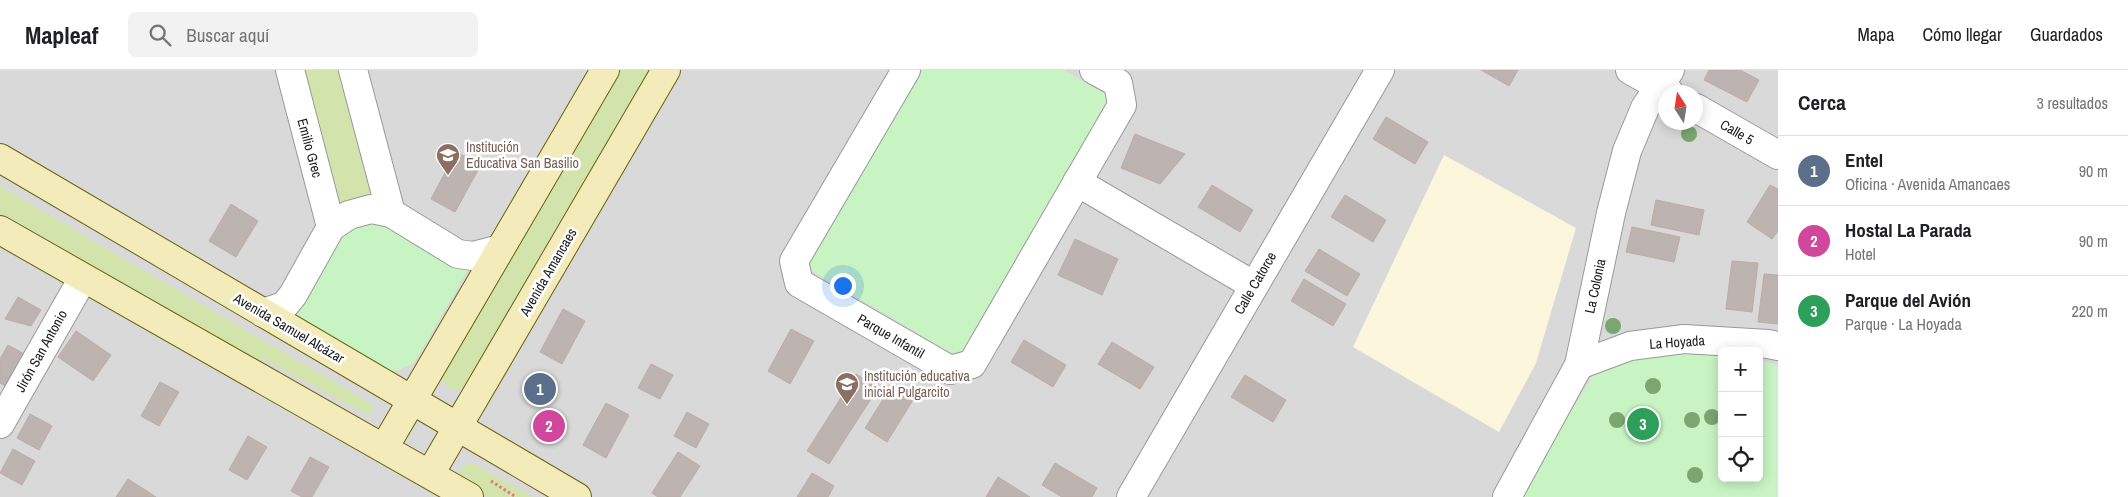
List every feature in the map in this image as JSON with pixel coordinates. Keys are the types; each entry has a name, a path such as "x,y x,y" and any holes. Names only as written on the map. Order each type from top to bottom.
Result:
{"main road":[{"path":"384,448 605,70"},
{"name":"Avenida Amancaes","path":"430,474 666,70"},
{"name":"Avenida Samuel Alcázar","path":"0,158 577,497"},
{"path":"0,230 469,497"}],"street":[{"name":"Emilio Grec","path":"290,70 331,227"},
{"path":"353,70 391,214"},
{"name":"Parque Infantil","path":"902,71 794,261 799,282 950,370 972,364 1122,105 1118,83 1094,70"},
{"name":"Calle Catorce","path":"1131,497 1380,70"},
{"path":"1630,70 1666,83"},
{"name":"La Colonia","path":"1507,497 1579,365 1610,213 1627,151 1646,108 1666,83"},
{"name":"Calle 5","path":"1703,112 1778,155"},
{"path":"1077,182 1253,286"},
{"path":"263,313 284,306 293,295 331,227 349,215 371,209 391,214 458,254 473,256 500,249"},
{"name":"Jirón San Antonio","path":"0,424 83,278"},
{"name":"La Hoyada","path":"1579,365 1630,346 1684,339 1778,346"}],"shaded area":[{"path":"0,70 1778,70 1778,497 0,497"},
{"path":"1444,155 1576,228 1536,363 1499,432 1353,347"}],"green space":[{"path":"299,70 340,70 373,195 370,203 339,208"},
{"path":"619,70 649,70 466,386 459,390 449,389 443,381 443,372"},
{"path":"923,70 1064,70 1113,98 960,358 807,268"},
{"path":"0,186 370,403 374,411 366,414 265,360 243,358 0,217"},
{"path":"373,221 390,223 469,268 414,363 399,370 386,372 296,318 340,235 356,226"},
{"path":"1701,352 1718,354 1718,482 1763,482 1763,361 1778,365 1778,497 1518,497 1597,369 1617,361"},
{"path":"469,463 475,464 533,497 486,496 460,478 460,470"}],"building":[{"path":"1481,70 1518,70 1509,86"},
{"path":"1709,70 1740,70 1759,80 1747,102 1704,80"},
{"path":"1386,117 1428,142 1415,164 1373,139"},
{"path":"1135,134 1185,154 1160,184 1121,168"},
{"path":"456,152 481,165 455,212 431,199"},
{"path":"1212,185 1253,210 1240,232 1198,207"},
{"path":"1770,185 1778,189 1778,231 1772,239 1747,222"},
{"path":"1345,195 1386,220 1373,242 1331,217"},
{"path":"1656,200 1704,210 1699,235 1651,225"},
{"path":"231,204 258,221 236,257 209,241"},
{"path":"1632,227 1680,237 1674,262 1626,252"},
{"path":"1075,239 1118,259 1102,295 1058,275"},
{"path":"1319,249 1360,274 1347,296 1305,271"},
{"path":"1732,261 1758,263 1752,312 1726,309"},
{"path":"1764,274 1778,275 1778,324 1758,322"},
{"path":"1304,279 1346,304 1333,326 1291,301"},
{"path":"18,297 41,310 31,326 5,319"},
{"path":"563,309 585,321 562,364 540,352"},
{"path":"791,329 814,341 790,384 768,371"},
{"path":"76,331 111,355 93,381 58,357"},
{"path":"1024,340 1066,365 1053,387 1011,362"},
{"path":"1112,342 1154,367 1140,389 1098,364"},
{"path":"8,345 26,355 7,387 0,383 0,359"},
{"path":"651,364 673,375 660,399 638,388"},
{"path":"856,374 878,388 829,464 807,451"},
{"path":"1245,375 1286,400 1273,422 1231,397"},
{"path":"160,382 179,392 159,426 141,416"},
{"path":"891,387 913,400 887,442 865,428"},
{"path":"606,403 629,415 606,458 583,445"},
{"path":"687,412 709,424 696,448 674,436"},
{"path":"30,414 52,426 39,450 17,438"},
{"path":"248,436 267,447 247,480 229,470"},
{"path":"13,449 35,461 22,485 0,473"},
{"path":"678,452 700,466 680,497 658,497 652,493"},
{"path":"310,457 329,467 312,497 302,497 291,491"},
{"path":"1055,463 1097,488 1092,497 1062,497 1042,485"},
{"path":"812,473 834,486 828,497 797,497"},
{"path":"998,477 1030,497 986,497"},
{"path":"128,479 156,497 116,497"}],"place":[{"name":"Institución Educativa San Basilio","path":"448,176"},
{"name":"Entel","path":"540,389"},
{"name":"Institución educativa inicial Pulgarcito","path":"847,405"},
{"name":"Parque del Avión","path":"1643,424"},
{"name":"Hostal La Parada","path":"549,426"}]}
